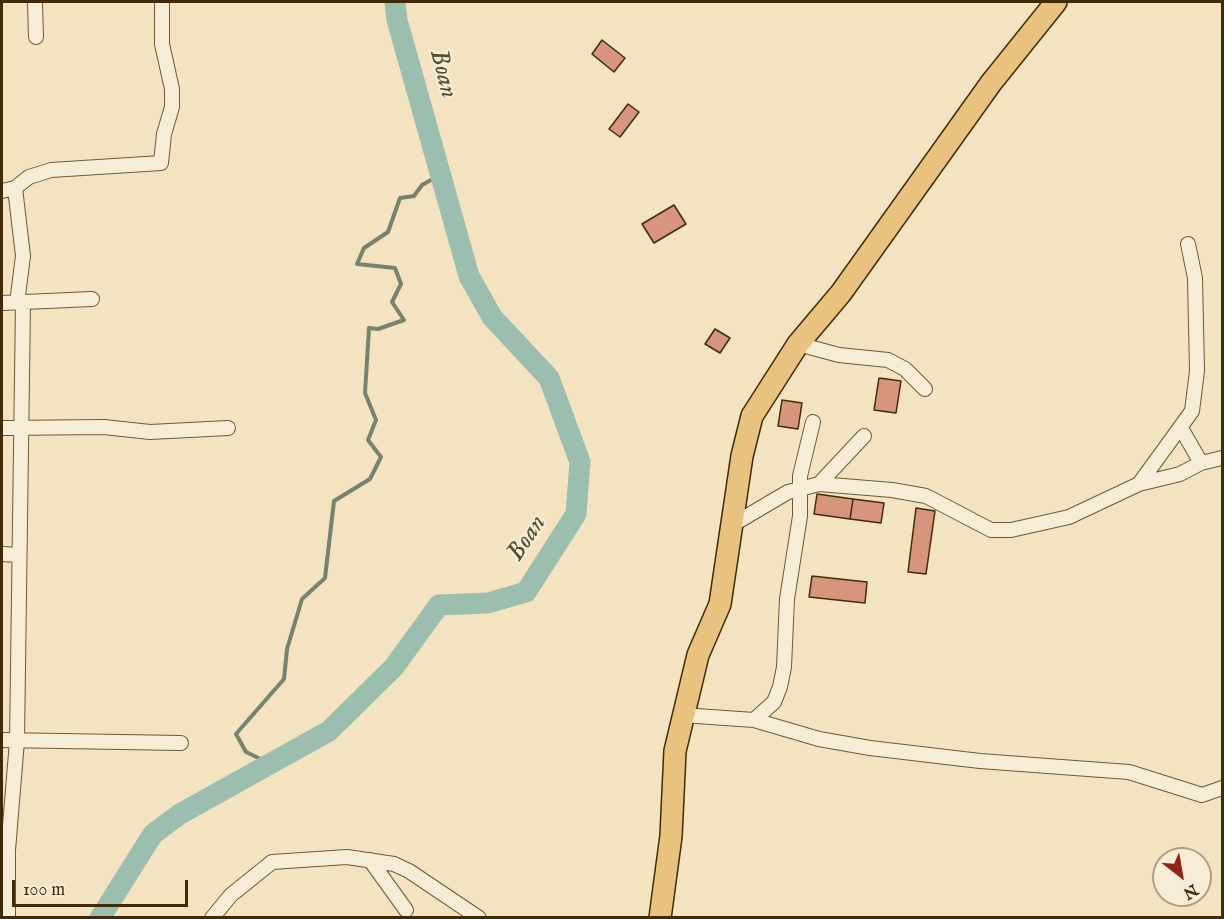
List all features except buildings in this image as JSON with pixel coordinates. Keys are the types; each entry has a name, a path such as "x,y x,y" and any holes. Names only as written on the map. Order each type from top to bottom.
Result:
{"main road":[{"path":"660,918 671,836 675,751 698,655 720,604 742,456 752,416 798,344 841,293 991,83 1056,2"}],"street":[{"path":"35,2 36,37"},
{"path":"8,918 5,850 17,741 20,303 23,256 8,190 28,177 51,170 161,163 164,134 172,107 172,89 162,44 162,2"},
{"path":"1139,484 1192,411 1197,371 1195,278 1188,244"},
{"path":"2,303 92,298"},
{"path":"798,344 838,355 888,360 911,374 925,389"},
{"path":"754,720 774,702 784,667 787,599 800,516 800,476 813,422"},
{"path":"2,428 104,427 150,432 228,428"},
{"path":"1181,428 1201,463"},
{"path":"819,484 864,436"},
{"path":"732,525 778,497 800,488 819,484 892,490 926,496 991,530 1011,530 1069,517 1139,484 1180,474 1201,463 1222,458"},
{"path":"2,554 19,555"},
{"path":"682,715 754,720 819,739 870,748 980,761 1129,772 1202,795 1222,788"},
{"path":"2,740 181,743"},
{"path":"212,918 231,895 272,862 347,857 394,864 409,871 479,918"},
{"path":"370,860 406,910"}],"waterway":[{"name":"Boan","path":"100,918 153,834 180,814 329,731 394,667 439,605 488,603 526,592 576,514 580,462 549,378 492,317 469,276 397,20 395,2"},
{"path":"271,764 246,752 236,734 284,679 287,649 302,599 325,578 334,501 370,479 381,457 368,440 376,420 365,393 369,328 378,329 404,320 392,302 401,284 395,268 357,264 364,248 388,232 400,198 414,196 422,185 440,175"}]}
